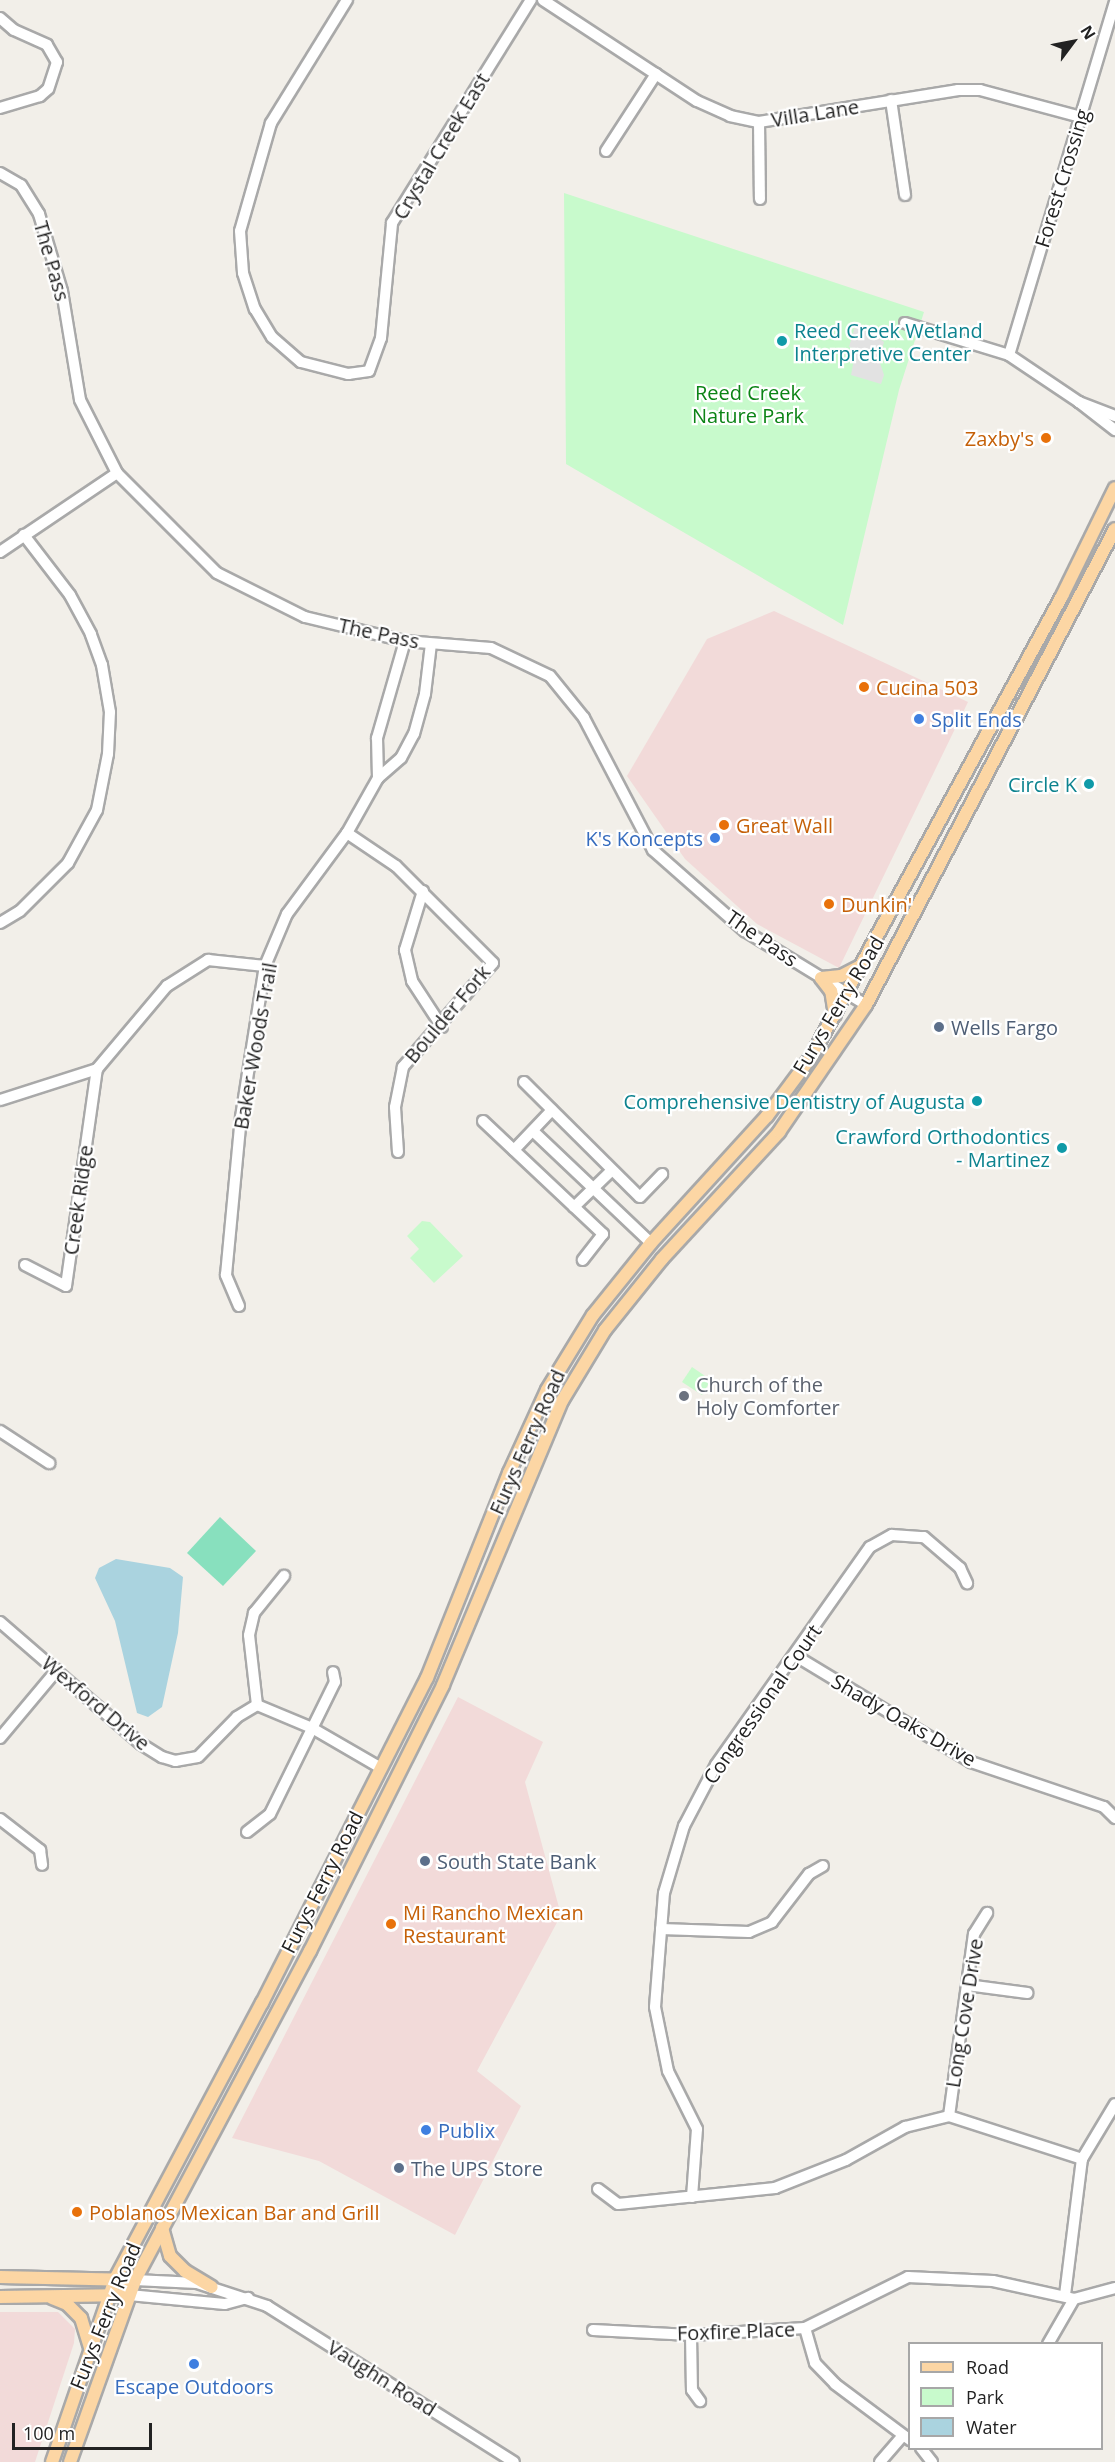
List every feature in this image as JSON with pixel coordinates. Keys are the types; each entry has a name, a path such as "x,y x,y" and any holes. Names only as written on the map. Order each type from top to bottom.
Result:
{"main road":[{"name":"Furys Ferry Road","path":"52,2462 116,2279 427,1678 509,1473 547,1390 580,1332 651,1243 767,1116 835,1016 998,716 1115,488"},
{"name":"Furys Ferry Road","path":"70,2462 135,2280 310,1951 443,1685 562,1401 605,1330 662,1259 779,1132 866,1005 1115,529"},
{"path":"998,716 1014,724"},
{"path":"835,1016 831,991 821,978 842,975 863,965"},
{"path":"162,2227 170,2256 185,2271 212,2287"},
{"path":"0,2277 135,2280"},
{"path":"0,2297 129,2295"},
{"path":"48,2296 67,2304 81,2318 90,2348"}],"street":[{"name":"Crystal Creek East","path":"347,0 270,123 240,231 243,273 255,309 272,337 301,362 331,373 369,370 381,338 392,223 531,0"},
{"name":"Villa Lane","path":"543,0 697,101 730,116 759,122 891,100 980,90 1081,117"},
{"name":"Forest Crossing","path":"1008,356 1115,1"},
{"path":"0,18 14,30 47,45 57,62 48,89 40,96 0,108"},
{"path":"606,151 656,74"},
{"path":"891,100 905,195"},
{"path":"759,122 760,199"},
{"name":"The Pass","path":"0,173 21,185 39,214 62,291 80,400 117,473 217,573 305,617 405,640 491,648 550,676 584,717 653,850 745,931 821,978 849,992 866,1005"},
{"path":"905,323 1008,356 1079,402 1115,430"},
{"path":"1079,402 1115,416"},
{"path":"0,552 117,473"},
{"path":"0,923 20,911 68,863 97,810 108,754 110,712 102,665 91,634 70,595 24,535"},
{"path":"378,777 377,738 405,640"},
{"name":"Baker Woods Trail","path":"238,1306 226,1275 242,1117 265,966 287,914 347,833 378,777 400,758 414,734 425,694 431,644"},
{"name":"Boulder Fork","path":"347,833 396,866 493,963 442,1027 403,1067 394,1107 398,1152"},
{"path":"423,891 405,950 412,981 442,1027"},
{"path":"0,1100 97,1069 167,986 208,960 265,966"},
{"name":"Creek Ridge","path":"25,1265 66,1286 97,1069"},
{"path":"524,1082 640,1197 662,1174"},
{"path":"514,1150 534,1132 552,1110"},
{"path":"483,1121 603,1234 583,1260"},
{"path":"534,1132 651,1243"},
{"path":"574,1207 612,1170"},
{"path":"0,1431 49,1462"},
{"name":"Congressional Court","path":"692,2197 697,2129 668,2071 655,2007 664,1893 684,1826 716,1765 870,1547 892,1535 924,1537 960,1568 967,1583"},
{"path":"284,1576 254,1613 249,1635 257,1705 312,1728 381,1768"},
{"name":"Wexford Drive","path":"0,1622 141,1744 175,1761 198,1757 237,1717 257,1705"},
{"name":"Shady Oaks Drive","path":"795,1656 971,1762 1104,1807 1115,1818"},
{"path":"0,1738 57,1670"},
{"path":"247,1832 270,1814 335,1682 333,1672"},
{"path":"0,1819 40,1850 42,1865"},
{"path":"661,1929 749,1932 772,1922 809,1874 823,1866"},
{"name":"Long Cove Drive","path":"948,2116 974,1934 987,1913"},
{"path":"967,1985 1027,1993"},
{"path":"1048,2342 1070,2297 1082,2159 1115,2104"},
{"path":"598,2188 618,2204 775,2188 846,2160 905,2127 948,2116 1082,2159"},
{"name":"Foxfire Place","path":"593,2330 691,2335 805,2328 908,2277 993,2281 1070,2297 1115,2288"},
{"name":"Vaughn Road","path":"135,2280 212,2287 267,2306 514,2462"},
{"path":"129,2295 225,2304 248,2298"},
{"path":"805,2328 815,2363 835,2384 906,2438 880,2462"},
{"path":"691,2335 692,2390 700,2401"},
{"path":"923,2450 932,2462"}],"shaded area":[{"path":"855,326 869,330 884,342 879,360 884,375 881,384 851,375 856,349 849,347"},
{"path":"774,611 968,702 839,968 757,924 685,859 627,776 707,639"},
{"path":"458,1697 543,1742 525,1782 561,1915 477,2071 521,2106 455,2235 319,2161 232,2138"},
{"path":"0,2312 58,2312 75,2329 74,2343 35,2462 0,2462"}],"green space":[{"name":"Reed Creek Nature Park","path":"564,193 924,312 899,390 843,625 566,464"},
{"path":"422,1221 430,1222 463,1256 434,1283 410,1258 419,1249 407,1236"},
{"path":"692,1367 711,1380 702,1395 682,1382"},
{"path":"220,1517 256,1551 223,1586 187,1553"}],"water":[{"path":"116,1559 170,1568 183,1577 178,1633 162,1707 148,1717 137,1713 115,1621 95,1578 99,1568"}],"place":[{"name":"Reed Creek Wetland Interpretive Center","path":"782,341"},
{"name":"Zaxby's","path":"1046,438"},
{"name":"Cucina 503","path":"864,687"},
{"name":"Split Ends","path":"919,719"},
{"name":"Circle K","path":"1089,784"},
{"name":"Great Wall","path":"724,825"},
{"name":"K's Koncepts","path":"715,838"},
{"name":"Dunkin'","path":"829,904"},
{"name":"Wells Fargo","path":"939,1027"},
{"name":"Comprehensive Dentistry of Augusta","path":"977,1101"},
{"name":"Crawford Orthodontics - Martinez","path":"1062,1148"},
{"name":"Church of the Holy Comforter","path":"684,1396"},
{"name":"South State Bank","path":"425,1861"},
{"name":"Mi Rancho Mexican Restaurant","path":"391,1924"},
{"name":"Publix","path":"426,2130"},
{"name":"The UPS Store","path":"399,2168"},
{"name":"Poblanos Mexican Bar and Grill","path":"77,2212"},
{"name":"Escape Outdoors","path":"194,2364"}]}
